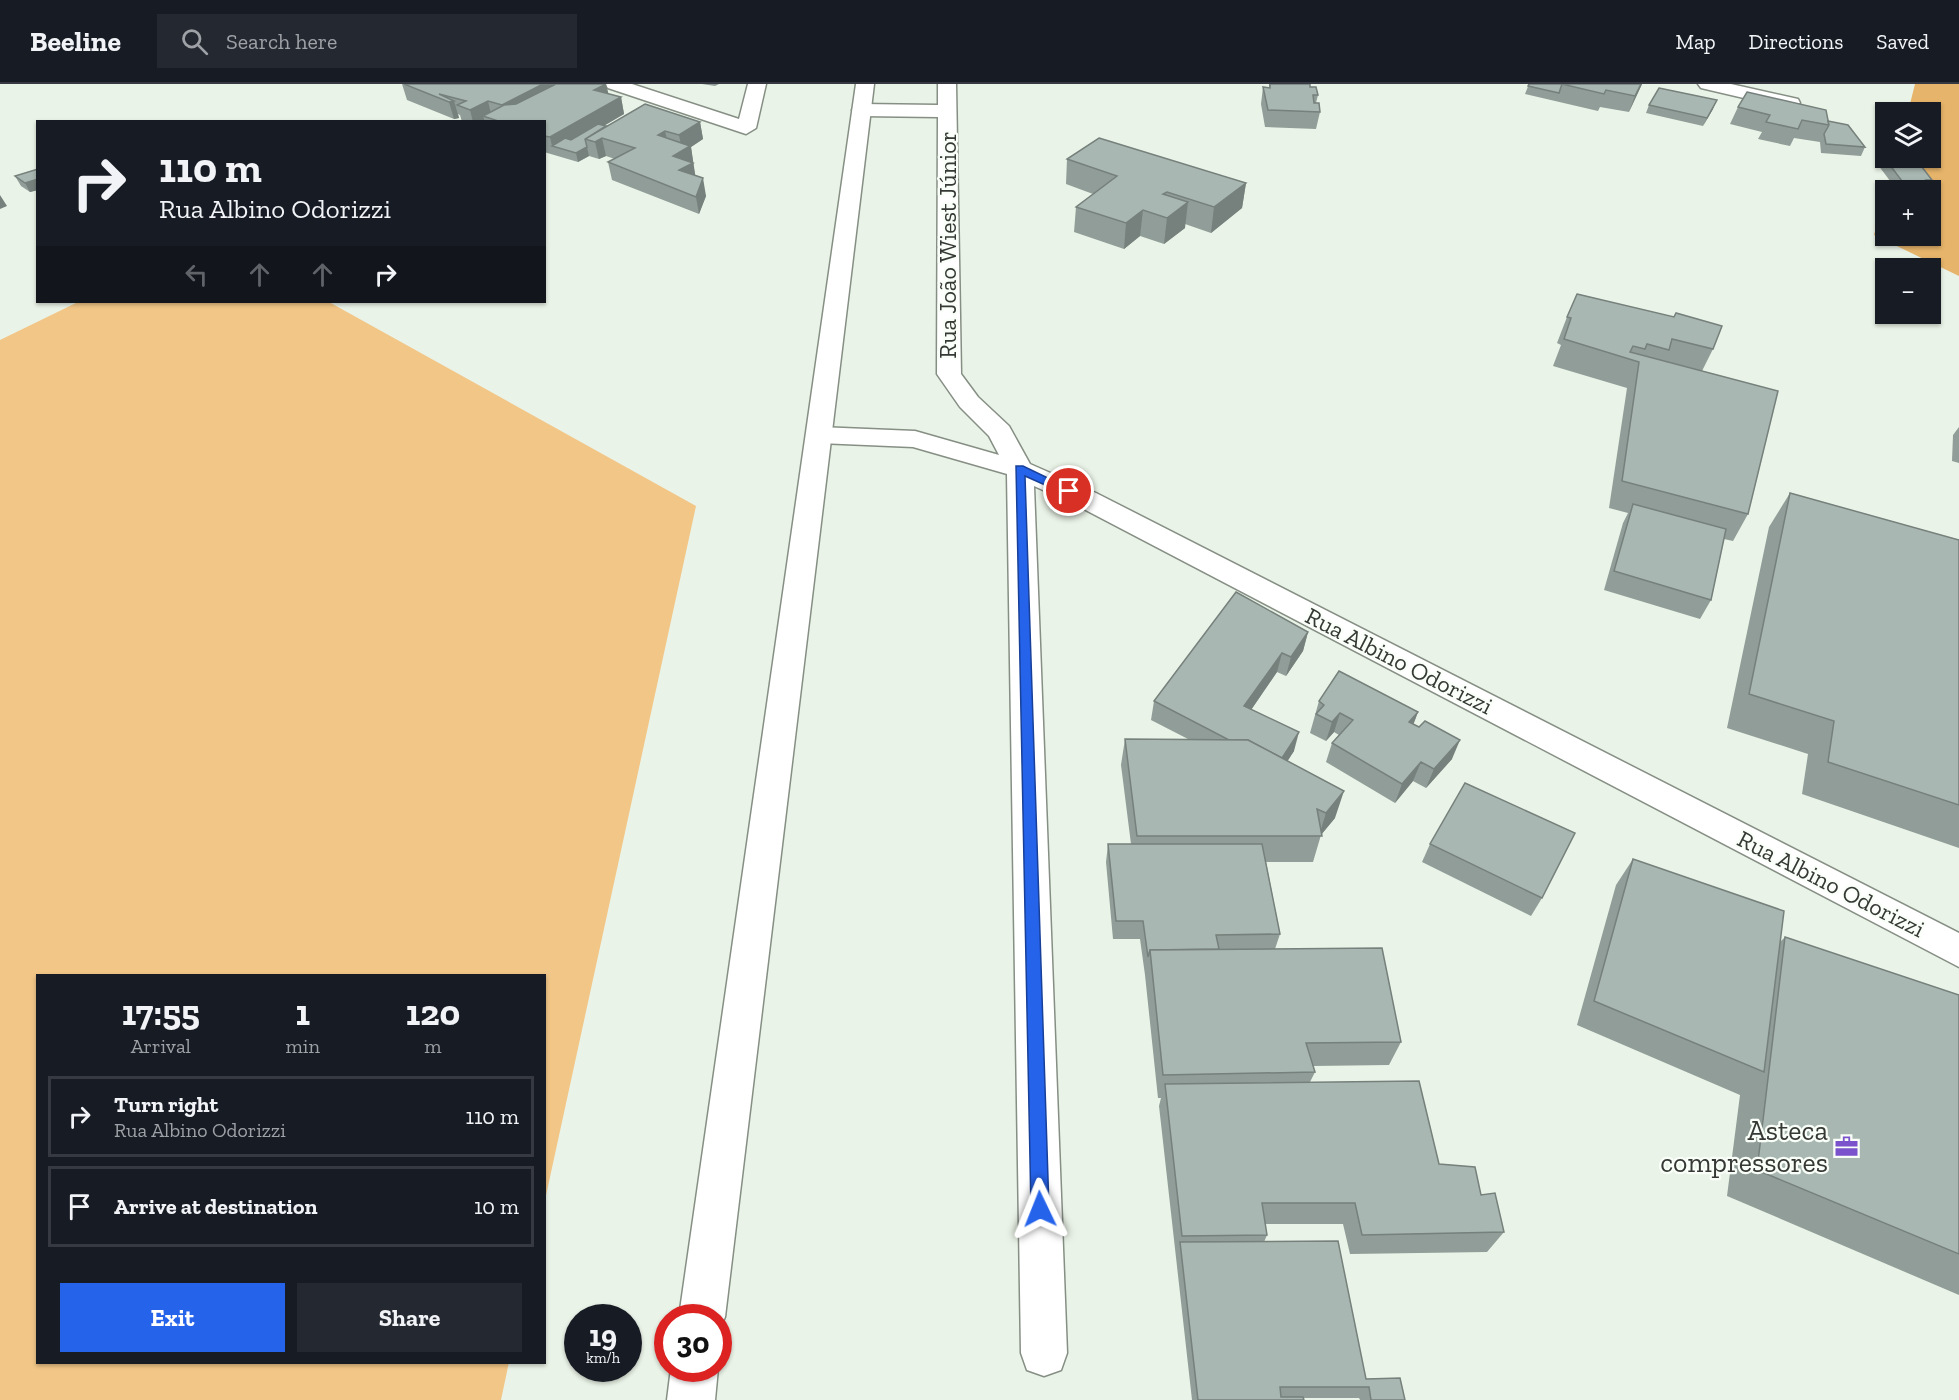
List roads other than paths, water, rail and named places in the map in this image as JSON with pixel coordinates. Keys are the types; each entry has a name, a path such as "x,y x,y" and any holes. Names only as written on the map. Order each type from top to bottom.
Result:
{"main road":[{"path":"614,84 746,128 757,84"},
{"name":"Rua João Wiest Júnior","path":"947,84 949,374 969,402 1000,432 1020,469 1044,1353"},
{"path":"1707,84 1798,104"},
{"path":"704,1304 863,97 947,111"},
{"name":"Rua Albino Odorizzi","path":"819,435 915,439 1020,469 1096,504 1959,951"},
{"path":"691,1400 693,1382"}],"place":[{"name":"Asteca compressores","path":"1846,1146"}]}
